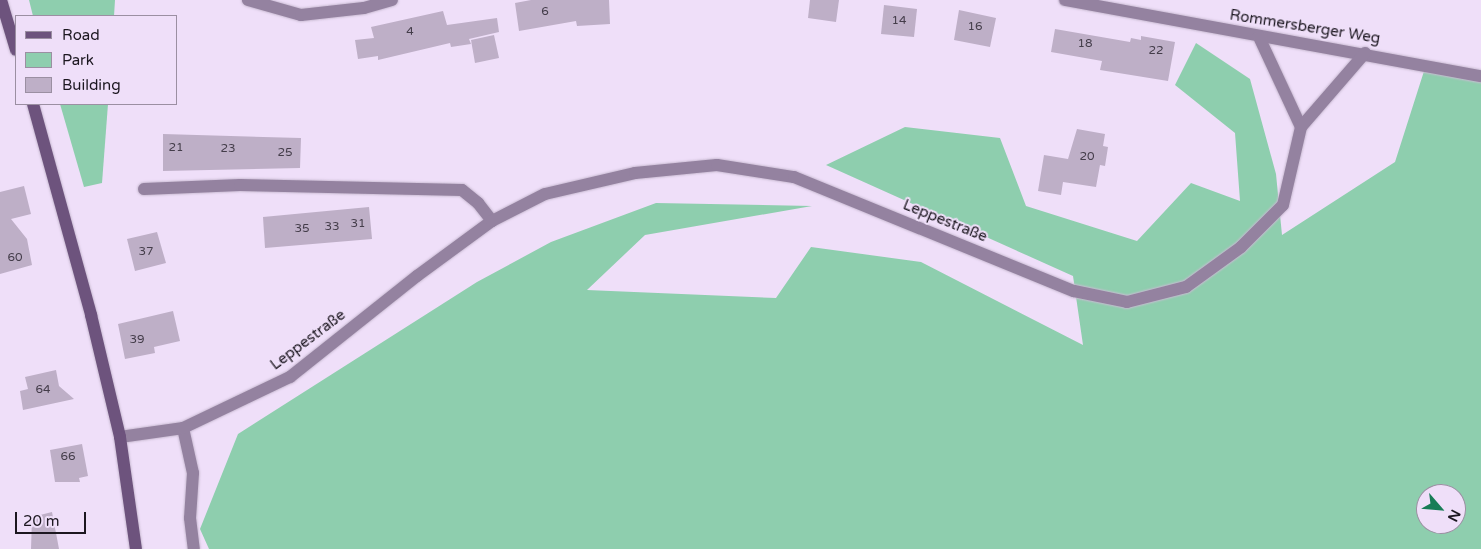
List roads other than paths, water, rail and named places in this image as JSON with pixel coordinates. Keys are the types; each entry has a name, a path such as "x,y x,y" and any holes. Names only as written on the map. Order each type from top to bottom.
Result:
{"main road":[{"path":"1,0 15,47"},
{"path":"33,105 92,315 120,437 136,549"}],"street":[{"path":"248,0 301,15 364,8 392,0"},
{"name":"Rommersberger Weg","path":"1065,0 1259,37 1365,53 1481,76"},
{"path":"1259,37 1301,127"},
{"name":"Leppestraße","path":"120,437 183,428 290,377 417,276 492,221 545,194 635,173 717,165 794,176 1074,291 1126,302 1186,287 1241,247 1283,205 1301,127 1365,53"},
{"path":"144,190 240,184 462,190 478,203 492,221"},
{"path":"183,428 193,473 190,518 194,549"}]}
